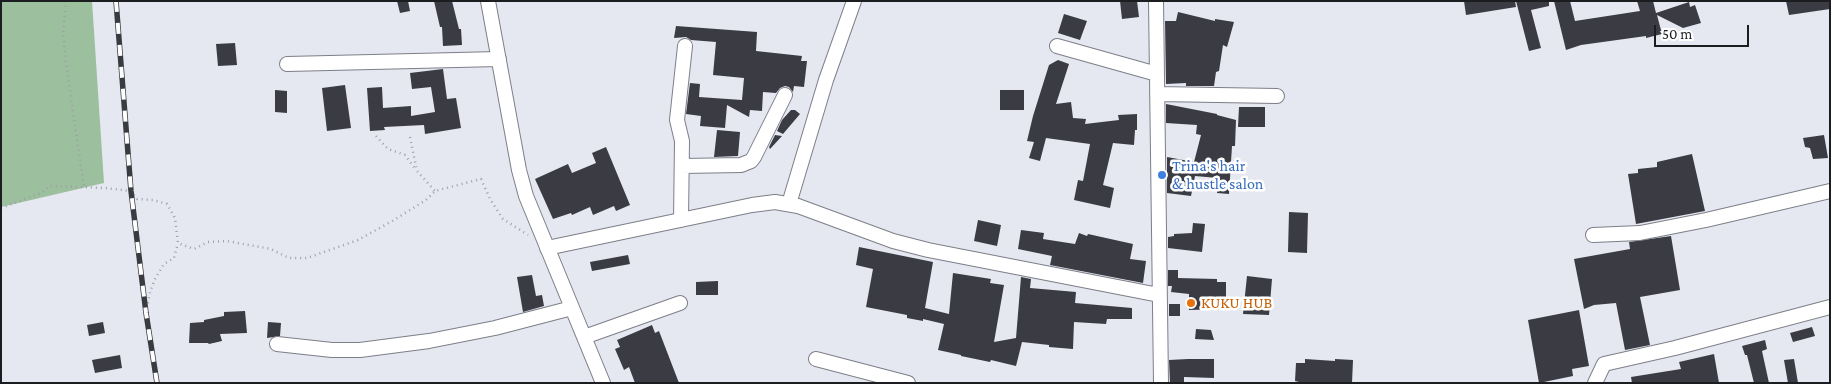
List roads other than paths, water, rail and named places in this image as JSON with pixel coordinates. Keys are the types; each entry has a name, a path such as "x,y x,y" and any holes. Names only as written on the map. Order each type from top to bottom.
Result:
{"street":[{"path":"488,1 519,170 526,196 602,383"},
{"path":"788,204 826,80 854,1"},
{"path":"1156,1 1161,383"},
{"path":"681,220 682,141 677,120 685,46"},
{"path":"1057,46 1157,74"},
{"path":"287,64 498,59"},
{"path":"1157,94 1277,96"},
{"path":"682,166 741,165 751,161 785,95"},
{"path":"1593,234 1640,233 1706,220 1830,191"},
{"path":"547,248 752,205 775,202 798,206 893,241 928,250 1159,295"},
{"path":"584,337 680,303"},
{"path":"1595,383 1604,364 1675,348 1830,307"},
{"path":"276,344 332,350 360,350 429,341 496,328 572,308"},
{"path":"816,359 908,383"}],"railway":[{"path":"116,1 131,191 146,313 157,383"}],"place":[{"name":"Trina's hair & hustle salon","path":"1162,175"},
{"name":"KUKU HUB","path":"1191,303"}]}
